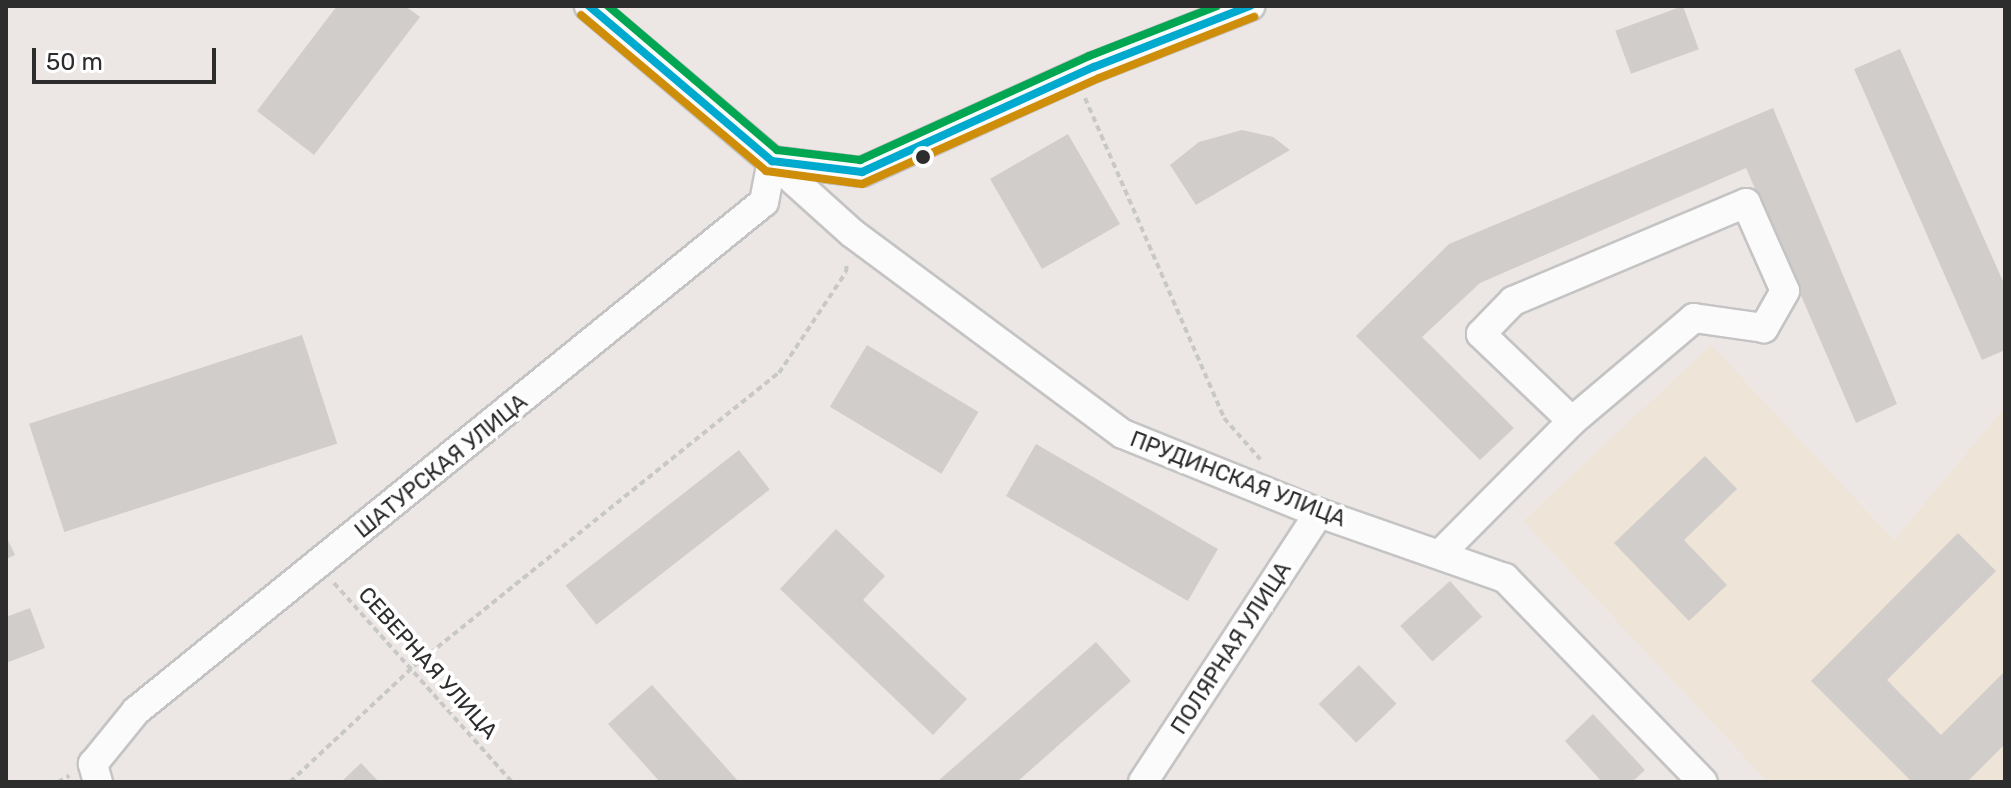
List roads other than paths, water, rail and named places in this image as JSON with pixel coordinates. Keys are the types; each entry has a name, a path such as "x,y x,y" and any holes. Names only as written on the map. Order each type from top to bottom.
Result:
{"street":[{"name":"ПРУДИНСКАЯ УЛИЦА","path":"589,6 852,233 1123,434 1319,513 1441,553 1505,578 1703,782"},
{"path":"772,161 862,172 1076,77 1250,6"},
{"name":"ШАТУРСКАЯ УЛИЦА","path":"95,773 136,711 319,567 764,202 772,161"},
{"path":"1441,553 1572,421 1694,318 1764,328 1785,291 1746,203 1513,301 1481,334 1572,421"},
{"name":"ПОЛЯРНАЯ УЛИЦА","path":"1143,782 1319,513"}]}
